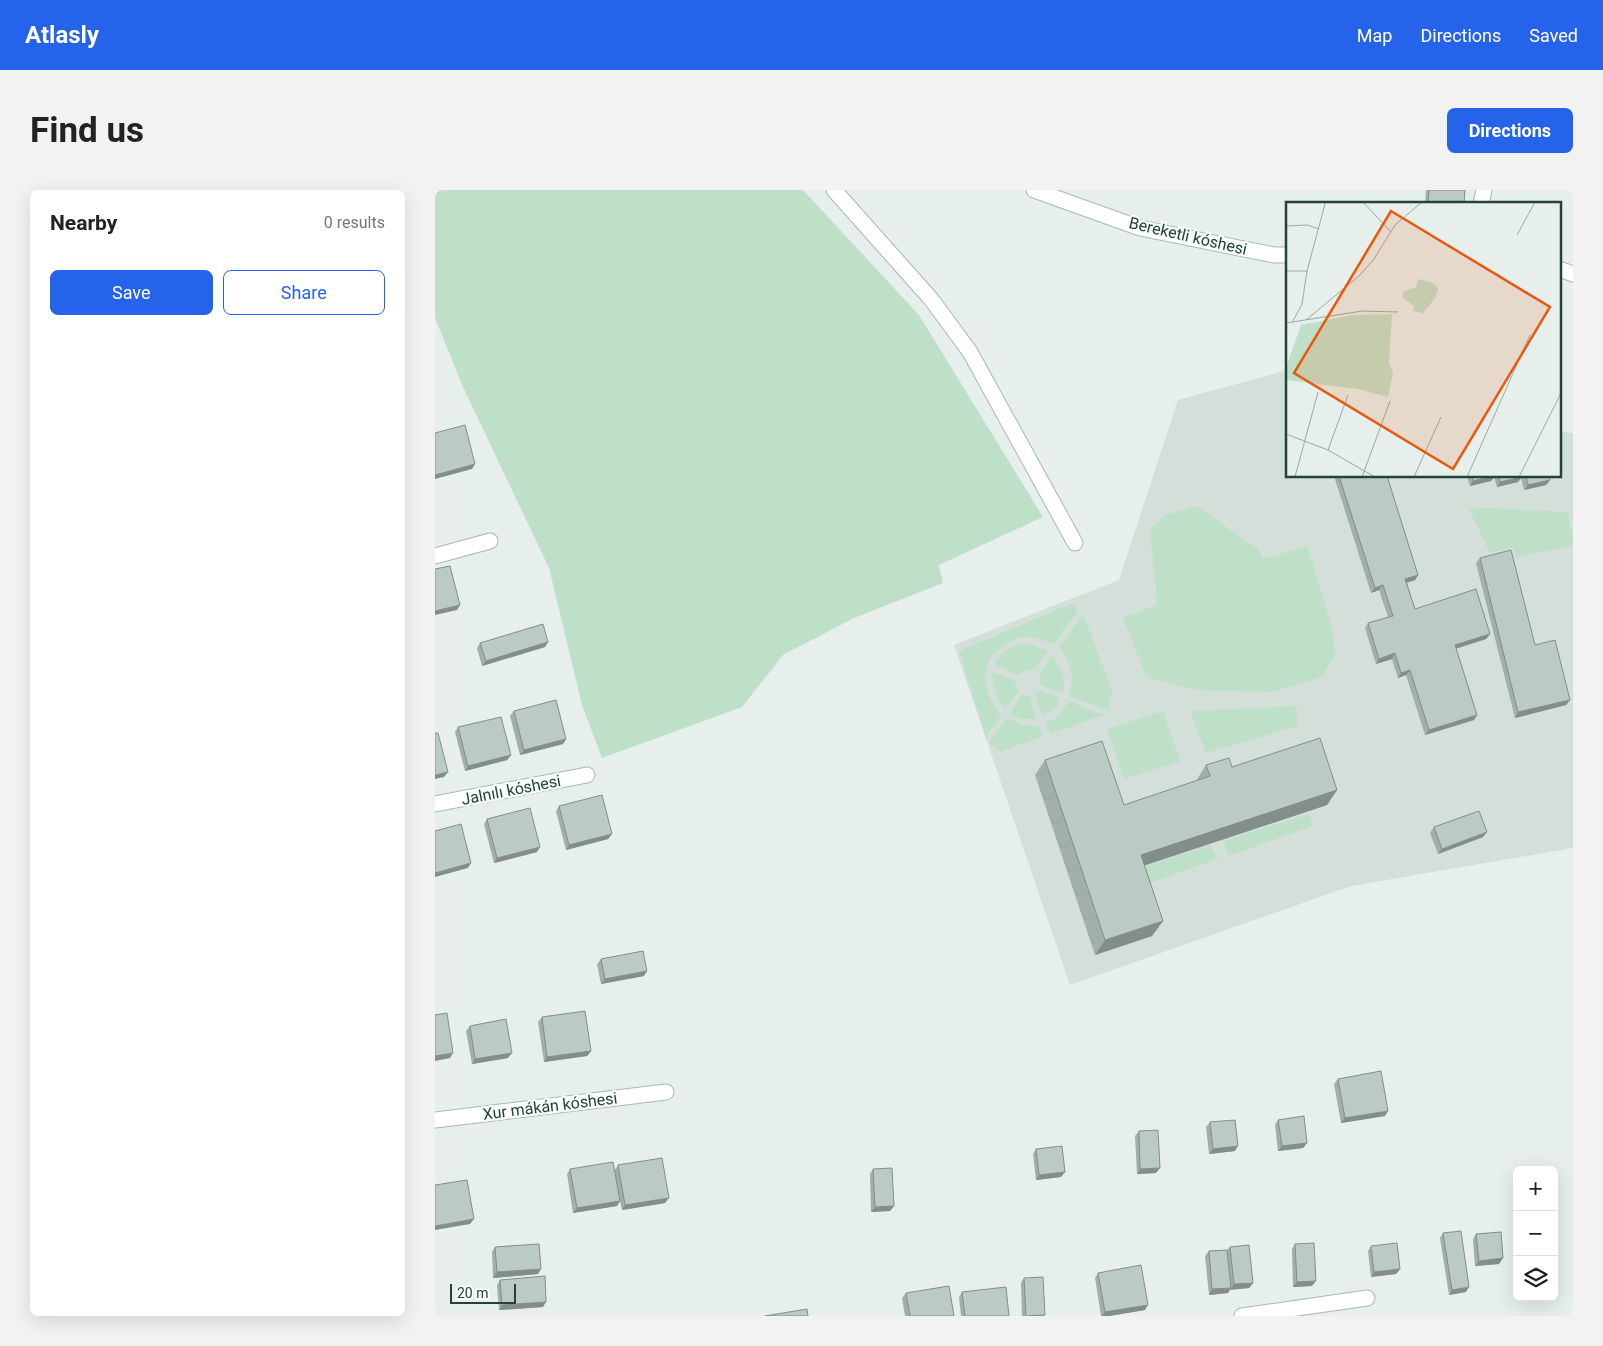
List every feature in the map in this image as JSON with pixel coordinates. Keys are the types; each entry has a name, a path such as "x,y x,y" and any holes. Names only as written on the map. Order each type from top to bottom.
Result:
{"street":[{"path":"834,190 931,299 970,352 1075,543"},
{"name":"Bereketli kóshesi","path":"1034,190 1140,228 1286,256"},
{"path":"1561,270 1573,274"},
{"path":"435,556 490,541"},
{"name":"Jalnılı kóshesi","path":"435,804 587,775"},
{"name":"Xur mákán kóshesi","path":"435,1120 666,1092"},
{"path":"1241,1316 1367,1298"}],"shaded area":[{"path":"1286,370 1286,478 1561,478 1561,432 1573,433 1573,848 1351,886 1070,985 954,645 1119,580 1178,400"}],"green space":[{"path":"435,190 803,190 919,315 1043,517 939,565 943,583 854,618 783,655 742,707 602,758 582,705 549,568 463,387 435,318"},
{"path":"1196,506 1257,548 1263,559 1307,546 1333,630 1335,655 1322,677 1271,692 1196,690 1146,677 1123,617 1157,605 1150,528 1166,515"},
{"path":"1468,507 1567,512 1573,535 1573,546 1516,557 1513,548 1490,553"},
{"path":"1073,603 1078,611 1054,644 1033,638 1018,637 997,651 990,659 986,677 987,687 990,697 1001,715 986,738 959,651"},
{"path":"1083,614 1112,690 1108,710 1069,696 1072,682 1071,670 1059,647"},
{"path":"1019,644 1032,645 1048,651 1035,669 1027,670 1018,675 994,665 1003,652"},
{"path":"1052,656 1063,673 1063,694 1040,685 1040,673"},
{"path":"992,672 1014,680 1019,691 1005,708 995,692"},
{"path":"1040,690 1059,698 1057,706 1042,716 1035,694"},
{"path":"1022,694 1030,696 1036,719 1021,719 1010,714"},
{"path":"1069,701 1103,715 1050,734 1046,723 1059,716"},
{"path":"1296,706 1298,726 1206,753 1190,711"},
{"path":"1163,711 1180,761 1124,779 1107,729"},
{"path":"1007,718 1023,725 1039,726 1043,736 1000,752 989,743"},
{"path":"1309,814 1313,826 1229,856 1223,841"},
{"path":"1211,845 1217,859 1149,883 1160,931 1145,936 1128,872"}],"building":[{"path":"1429,190 1465,190 1464,202 1428,202"},
{"path":"465,425 475,464 435,475 435,433"},
{"path":"1340,478 1388,478 1418,575 1405,579 1415,609 1476,589 1490,634 1455,645 1477,715 1429,730 1410,670 1401,673 1395,653 1379,659 1368,623 1393,616 1383,585 1375,588"},
{"path":"1472,478 1485,478 1473,481"},
{"path":"1499,478 1518,478 1500,482"},
{"path":"1526,478 1550,478 1550,480 1528,485"},
{"path":"1511,550 1535,645 1555,640 1570,700 1518,712 1480,558"},
{"path":"450,566 460,605 435,611 435,569"},
{"path":"543,624 548,642 486,661 480,643"},
{"path":"556,700 566,739 524,750 514,711"},
{"path":"501,717 511,755 468,766 458,727"},
{"path":"435,733 438,733 448,772 435,775"},
{"path":"1320,738 1337,790 1141,855 1163,921 1105,940 1045,760 1102,741 1124,805 1210,776 1206,765 1229,758 1232,767"},
{"path":"602,795 612,834 569,845 559,806"},
{"path":"530,808 540,847 497,858 487,819"},
{"path":"1479,811 1487,832 1442,849 1434,827"},
{"path":"461,824 471,863 435,873 435,831"},
{"path":"643,951 647,971 605,979 601,959"},
{"path":"585,1011 591,1051 547,1057 542,1017"},
{"path":"447,1013 453,1053 435,1056 435,1015"},
{"path":"506,1019 512,1053 475,1059 470,1026"},
{"path":"1381,1071 1388,1111 1345,1118 1338,1079"},
{"path":"1304,1116 1307,1143 1282,1146 1278,1120"},
{"path":"1235,1120 1238,1146 1213,1149 1210,1122"},
{"path":"1158,1130 1160,1168 1140,1169 1139,1131"},
{"path":"1062,1146 1065,1172 1039,1175 1036,1149"},
{"path":"662,1158 669,1198 625,1205 618,1165"},
{"path":"613,1162 620,1201 577,1208 570,1169"},
{"path":"892,1168 894,1206 875,1207 873,1169"},
{"path":"467,1180 474,1219 435,1226 435,1185"},
{"path":"1461,1231 1469,1287 1452,1290 1443,1233"},
{"path":"1501,1232 1503,1258 1479,1261 1476,1234"},
{"path":"1314,1243 1316,1281 1297,1282 1295,1244"},
{"path":"1397,1243 1400,1269 1374,1272 1371,1246"},
{"path":"539,1244 541,1269 497,1272 495,1247"},
{"path":"1249,1245 1253,1283 1234,1284 1230,1247"},
{"path":"1227,1250 1231,1288 1212,1289 1209,1251"},
{"path":"1141,1265 1148,1305 1105,1312 1098,1273"},
{"path":"545,1276 546,1302 502,1305 500,1280"},
{"path":"1043,1277 1045,1315 1026,1316 1024,1278"},
{"path":"949,1286 954,1316 910,1316 906,1293"},
{"path":"1006,1287 1009,1316 965,1316 962,1292"},
{"path":"807,1309 808,1316 765,1316"}]}
